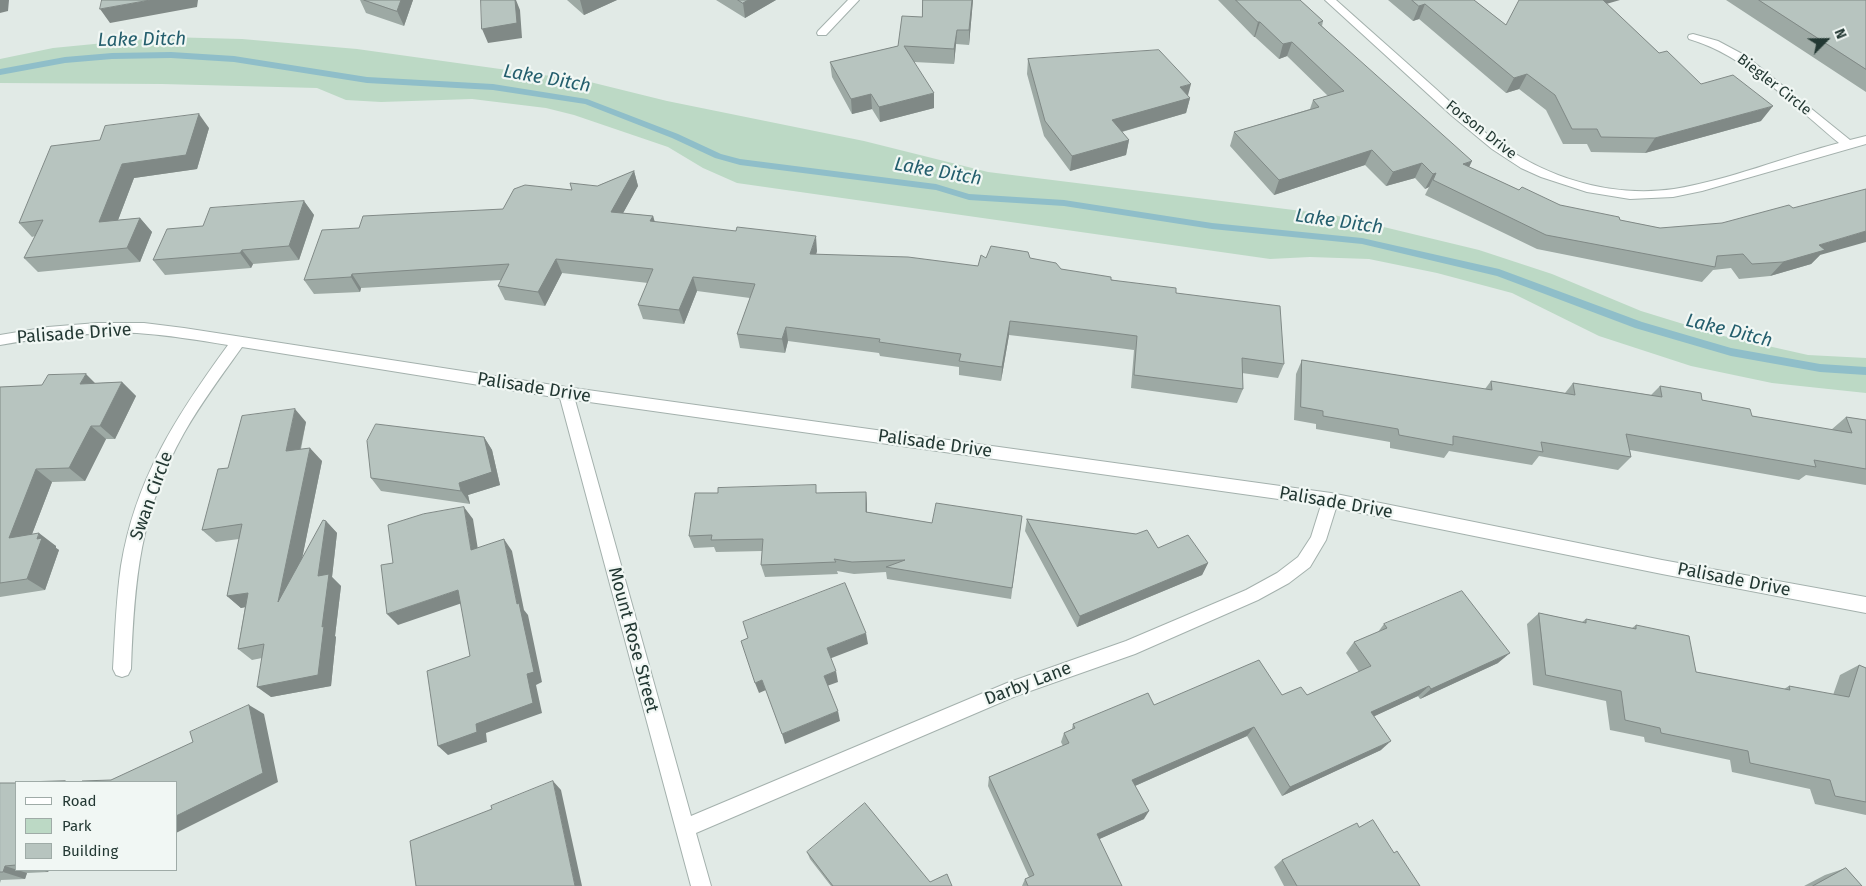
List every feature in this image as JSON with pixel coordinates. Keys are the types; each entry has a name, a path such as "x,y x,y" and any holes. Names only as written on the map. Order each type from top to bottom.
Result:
{"street":[{"path":"822,34 854,0"},
{"name":"Forson Drive","path":"1330,0 1466,121 1506,153 1530,167 1555,178 1586,188 1644,196 1672,193 1695,189 1866,140"},
{"name":"Biegler Circle","path":"1693,37 1714,43 1742,58 1848,144"},
{"name":"Palisade Drive","path":"0,340 57,331 131,328 184,333 566,394 1331,500 1662,567 1866,605"},
{"name":"Swan Circle","path":"122,668 126,595 132,552 151,490 168,448 186,415 238,342"},
{"name":"Mount Rose Street","path":"566,394 701,886"},
{"name":"Darby Lane","path":"685,828 1013,689 1129,648 1252,595 1283,578 1304,562 1318,540 1331,500"}],"green space":[{"path":"166,37 242,39 357,49 586,81 667,101 864,141 988,172 1334,215 1479,250 1552,274 1641,311 1719,335 1808,355 1866,358 1866,393 1772,383 1691,366 1599,336 1512,293 1437,273 1369,259 1310,257 1270,259 737,183 703,168 668,147 574,115 546,108 472,99 381,102 346,100 317,88 162,84 0,83 0,59 53,48"}],"building":[{"path":"102,0 150,0 100,9"},
{"path":"364,0 401,0 397,11"},
{"path":"481,0 515,0 517,23 482,29"},
{"path":"923,0 972,0 969,30 957,30 954,49 904,46 934,93 879,107 871,94 851,99 830,62 898,46 902,16 922,17"},
{"path":"1236,0 1300,0 1323,21 1318,23 1472,161 1463,164 1519,190 1522,187 1560,205 1619,217 1620,220 1660,228 1722,223 1789,205 1793,208 1866,189 1866,231 1819,245 1825,250 1783,262 1752,264 1743,254 1717,256 1715,267 1546,235 1433,180 1436,173 1433,174 1422,163 1393,172 1372,150 1279,180 1234,132 1319,107 1313,100 1344,91 1292,42 1283,44"},
{"path":"1412,0 1474,0 1506,25 1519,0 1603,0 1659,53 1667,51 1701,84 1733,75 1773,106 1655,138 1601,137 1597,129 1572,129 1555,95 1527,74 1514,78 1425,4 1419,6"},
{"path":"1759,0 1866,0 1866,69"},
{"path":"1159,50 1191,84 1180,87 1190,98 1112,120 1129,140 1072,156 1045,121 1028,59"},
{"path":"199,114 186,155 122,164 99,222 140,218 127,248 24,258 43,220 19,223 51,146 100,140 105,126"},
{"path":"634,171 611,212 653,216 650,221 736,231 737,227 816,236 810,254 908,257 978,266 981,255 986,258 991,246 1028,252 1030,258 1056,263 1061,269 1111,277 1111,280 1176,288 1176,293 1280,306 1284,364 1242,358 1243,389 1134,375 1137,336 1010,321 1002,367 959,361 961,354 879,342 880,339 786,327 782,339 737,334 755,284 693,277 679,310 638,305 653,269 556,259 538,292 498,286 509,264 352,274 351,277 304,280 322,230 359,228 363,216 503,209 514,189 525,185 572,190 570,183 597,186"},
{"path":"304,201 289,246 242,250 240,253 153,260 167,229 203,226 210,208"},
{"path":"1302,360 1492,390 1491,381 1575,395 1573,383 1662,397 1660,386 1701,393 1702,400 1750,409 1752,416 1852,433 1846,417 1866,420 1866,469 1814,460 1816,467 1626,434 1631,457 1541,442 1543,452 1453,436 1453,445 1399,435 1398,429 1323,416 1323,411 1301,407"},
{"path":"86,374 80,384 122,382 100,426 91,426 69,468 36,469 9,538 39,533 37,539 42,538 27,579 0,583 0,387 42,385 48,375"},
{"path":"295,409 286,451 310,448 278,602 323,520 326,521 318,576 329,574 318,675 257,687 264,644 238,649 248,593 227,596 242,524 202,530 218,469 228,468 242,416"},
{"path":"376,424 484,437 492,472 459,483 461,491 371,478 367,441"},
{"path":"816,485 816,493 866,492 866,512 932,523 936,503 1022,516 1012,588 886,567 905,560 852,562 834,559 836,562 761,565 763,539 711,540 712,535 689,536 695,493 718,493 718,488"},
{"path":"464,507 471,550 504,539 517,604 519,603 534,672 527,674 533,703 476,724 477,732 438,746 427,671 470,656 458,590 387,614 381,565 393,563 388,525 423,514"},
{"path":"1027,519 1136,534 1147,530 1158,548 1188,535 1208,563 1080,616"},
{"path":"845,583 866,633 827,648 836,671 824,676 838,711 782,734 762,680 755,683 741,641 748,638 743,622"},
{"path":"1462,591 1510,653 1431,689 1429,686 1371,712 1391,741 1290,787 1254,727 1132,780 1149,811 1097,834 1122,886 1028,886 1025,879 1034,875 989,777 1069,743 1064,733 1075,728 1073,724 1148,693 1154,705 1259,660 1282,695 1301,687 1307,695 1371,666 1354,642 1387,628 1384,624"},
{"path":"1539,613 1586,623 1586,619 1636,629 1636,625 1689,636 1696,672 1790,690 1789,686 1849,697 1859,665 1866,668 1866,802 1835,796 1830,780 1750,763 1748,751 1661,733 1660,728 1625,720 1621,691 1546,675"},
{"path":"249,705 263,773 178,815 178,781 82,781 111,780 193,742 190,732"},
{"path":"553,781 575,886 416,886 410,841 492,809 491,806"},
{"path":"0,783 15,783 15,865 5,866 3,872 0,872"},
{"path":"865,803 930,882 947,874 952,886 833,886 807,852"},
{"path":"1373,820 1394,853 1397,851 1420,886 1297,886 1282,860 1357,823 1359,827"},
{"path":"1846,868 1862,886 1813,886"}],"waterway":[{"name":"Lake Ditch","path":"0,72 65,60 112,56 171,55 234,59 367,80 493,87 587,102 675,136 718,156 740,162 936,187 969,197 1064,203 1212,226 1362,241 1499,273 1639,325 1731,352 1820,368 1866,371"}]}
